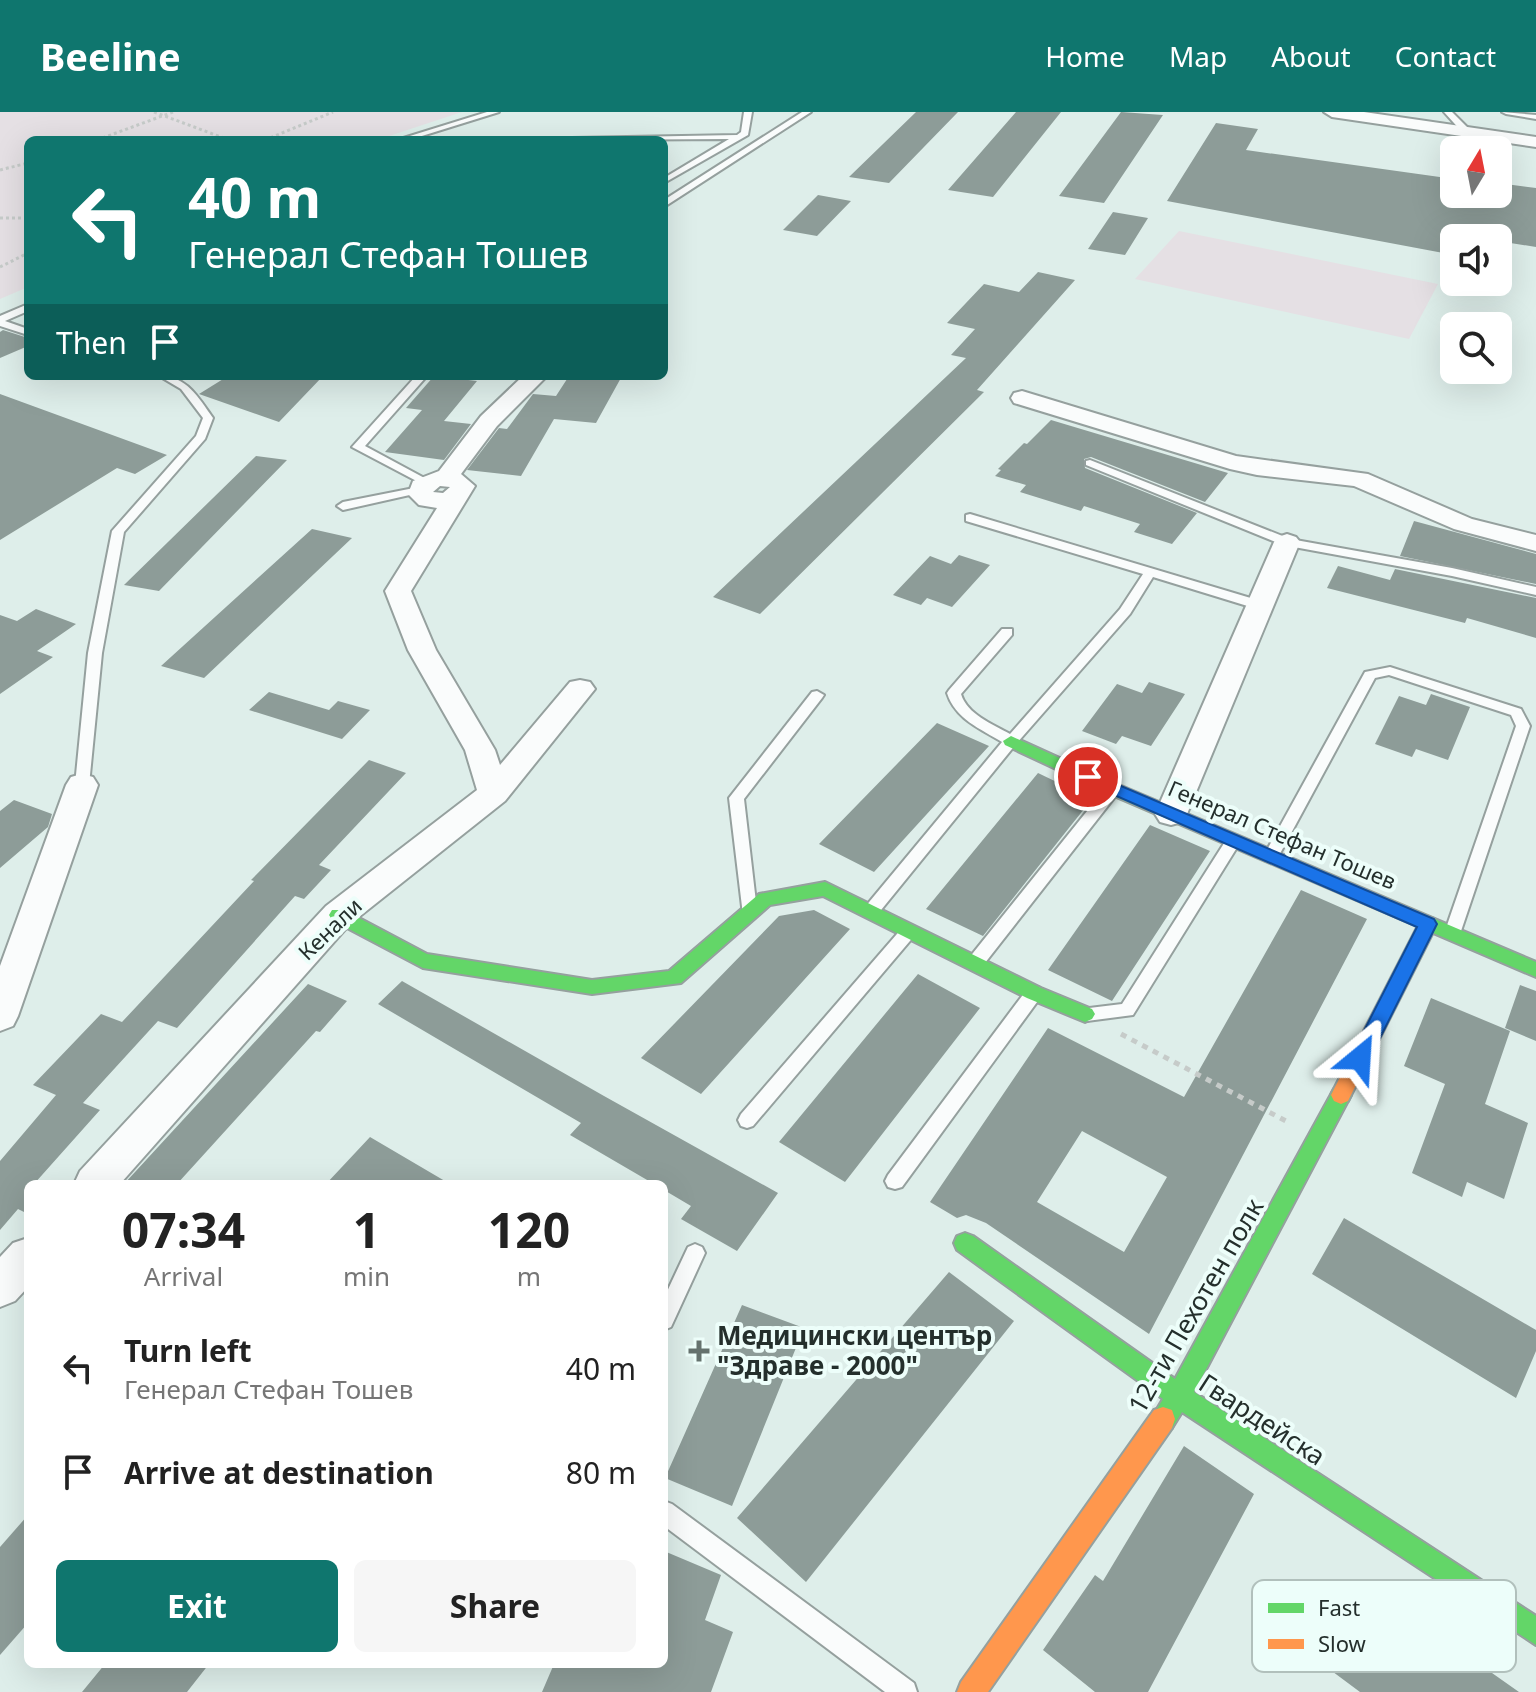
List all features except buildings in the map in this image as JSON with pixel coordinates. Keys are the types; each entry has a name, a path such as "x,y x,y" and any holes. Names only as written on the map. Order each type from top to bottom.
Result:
{"street":[{"path":"1332,112 1536,142"},
{"path":"494,793 480,750 422,650 398,591 436,494 489,421 532,380"},
{"path":"1022,398 1230,462 1257,468 1359,479 1463,524 1536,543"},
{"path":"1171,814 1287,542"},
{"name":"Кенали","path":"98,1180 338,915 494,793 580,689"},
{"name":"Генерал Стефан Тошев","path":"1011,741 1113,789 1536,970"},
{"path":"0,1016 82,785"},
{"path":"338,915 423,961 592,987 674,978 765,899 825,889 1034,993 1085,1014"},
{"name":"12-ти Пехотен полк","path":"971,1692 1179,1396 1319,1138 1428,924"},
{"name":"Гвардейска","path":"965,1243 1179,1396 1457,1580"},
{"path":"0,1287 24,1261"},
{"name":"Гвардейска","path":"1516,1619 1536,1632"}],"lane":[{"path":"414,136 495,112"},
{"path":"668,179 745,133 748,112"},
{"path":"668,201 807,112"},
{"path":"1448,112 1466,131"},
{"path":"1506,112 1536,117"},
{"path":"668,138 739,137"},
{"path":"685,169 710,174"},
{"path":"0,322 24,309"},
{"path":"0,322 24,331"},
{"path":"82,785 95,653 118,531 201,437 208,418 185,387 172,380"},
{"path":"418,380 358,447 436,494"},
{"path":"1090,463 1287,542 1452,572 1536,591"},
{"path":"343,506 436,494"},
{"path":"970,518 1259,605"},
{"path":"871,911 1011,741 1125,611 1150,572"},
{"path":"1007,632 954,693 954,702 1011,741"},
{"path":"1271,857 1370,675 1390,671 1516,712 1523,726 1452,934"},
{"path":"749,913 736,798 817,695"},
{"path":"975,963 1113,789"},
{"path":"1085,1014 1127,1010 1233,841"},
{"path":"747,1120 909,931"},
{"path":"895,1181 1034,993"},
{"path":"668,1311 695,1253"},
{"path":"668,1515 905,1692"}],"path":[{"path":"154,112 218,136"},
{"path":"108,136 173,112"},
{"path":"275,136 333,112"},
{"path":"0,170 24,164"},
{"path":"0,218 24,218"},
{"path":"0,267 24,255"},
{"path":"1085,1014 1319,1138"}],"shaded area":[{"path":"0,112 462,112 389,136 24,136 24,289 0,299"},
{"path":"1179,231 1438,284 1409,339 1135,279"}],"traffic: fast":[{"path":"1011,741 1113,789 1536,970"},
{"path":"338,915 423,961 592,987 674,978 765,899 825,889 1034,993 1085,1014"},
{"path":"1163,1419 1179,1396 1341,1095"},
{"path":"965,1243 1179,1396 1457,1580"},
{"path":"1516,1619 1536,1632"}],"traffic: slow":[{"path":"1341,1095 1428,924"},
{"path":"971,1692 1163,1419"}],"place":[{"name":"Медицински център \"Здраве - 2000\"","path":"699,1351"}],"route":[{"path":"1088,777 1428,924 1360,1058"}]}
